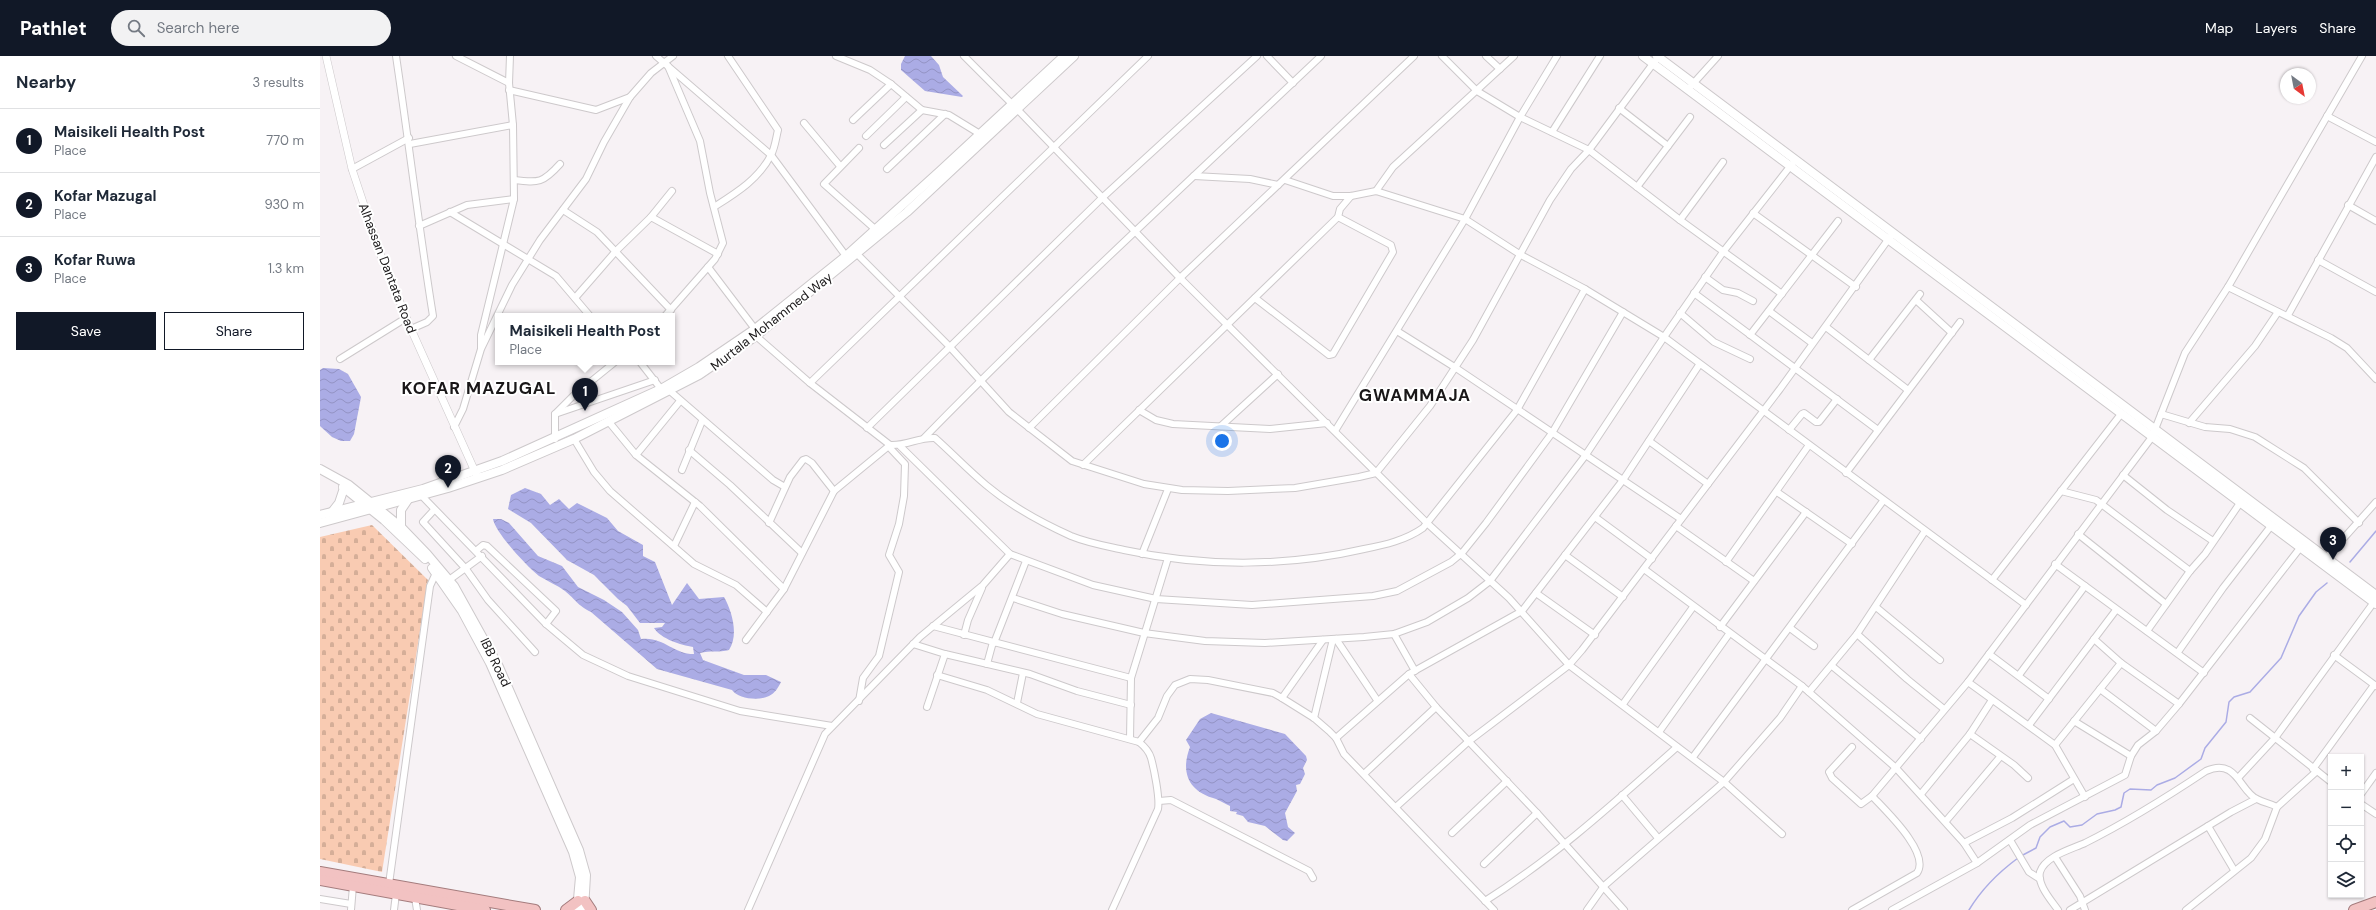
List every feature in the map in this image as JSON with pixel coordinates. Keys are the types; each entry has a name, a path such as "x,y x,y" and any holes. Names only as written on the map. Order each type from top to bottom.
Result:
{"highway":[{"path":"320,872 535,910"},
{"path":"320,880 485,910"},
{"path":"2354,910 2376,902"},
{"path":"566,910 581,905 591,910"}],"main road":[{"name":"Murtala Mohammed Way","path":"320,515 421,495 574,439 609,422 718,363 846,256 980,134 1015,107 1074,56"},
{"path":"1643,56 1656,58 1793,162 1893,232 2240,503 2300,548 2375,600"},
{"name":"Murtala Mohammed Way","path":"755,332 857,254 942,180 1015,107 1061,57"},
{"path":"1793,162 1888,239 2121,414 2153,434 2326,558 2375,600"},
{"name":"Murtala Mohammed Way","path":"320,523 371,506 477,475 666,390"},
{"name":"IBB Road","path":"320,469 341,480 413,546 436,573 462,611 507,698 573,852 580,876 581,905"},
{"name":"IBB Road","path":"320,474 344,488 401,527 428,554 449,580 466,606 499,667 579,850 586,875 581,905"},
{"path":"332,512 339,503 344,488"},
{"path":"401,527 401,510 409,498"}],"street":[{"name":"Alhassan Dantata Road","path":"326,56 352,169 381,256 406,318 477,475"},
{"path":"396,56 433,316 427,322 411,329"},
{"path":"456,56 509,86 596,110 630,97"},
{"path":"481,349 481,335 503,242 513,211 513,125 509,86 510,56"},
{"path":"656,56 771,155 846,256"},
{"path":"498,313 512,285 528,258 586,179 604,142 630,97 651,73 666,64 673,56"},
{"path":"714,207 745,187 771,155 778,130 728,56"},
{"path":"836,56 870,70 891,84 922,110 945,114 957,118 980,134"},
{"path":"964,56 1103,197 1180,278 1376,473 1428,524 1462,553 1522,611 1569,665 1623,704 1677,747 1693,757 1724,782 1782,834"},
{"path":"810,383 1148,56"},
{"path":"867,428 1103,197 1257,56"},
{"path":"1267,56 1293,83"},
{"path":"924,438 980,380 1321,56"},
{"path":"1029,428 1180,278 1414,56"},
{"path":"1442,56 1477,91 1520,117 1589,150 1680,220 1782,294"},
{"path":"1486,56 1500,69"},
{"path":"1376,191 1393,167 1514,56"},
{"path":"1334,431 1397,331 1464,219 1520,117 1557,56"},
{"path":"1552,132 1600,56"},
{"path":"1691,86 1718,56"},
{"path":"1852,747 1829,772 1830,776 1859,803 1864,803 1872,796 1921,739 1944,709 1968,682 2153,434 2185,352 2228,287 2362,56"},
{"path":"857,254 950,346 1009,412 1072,461 1144,484 1168,489 1228,492 1332,484 1376,473 1407,437 1456,368 1521,255 1550,200 1571,169 1589,150 1656,58"},
{"path":"666,64 700,141 714,207 723,239 718,254 668,313"},
{"path":"853,120 891,84"},
{"path":"866,136 906,97"},
{"path":"1619,108 1668,146"},
{"path":"884,145 922,110"},
{"path":"887,170 945,114"},
{"path":"2327,116 2376,142"},
{"path":"1638,187 1690,117"},
{"path":"804,123 840,166"},
{"path":"352,169 409,141 513,125"},
{"path":"859,148 824,184 875,230"},
{"path":"2288,315 2376,157"},
{"path":"1680,220 1723,162"},
{"path":"1013,598 1062,614 1144,633 1205,641 1266,643 1394,634 1428,622 1468,598 1490,581 1585,456 1680,313 1723,252 1793,162"},
{"path":"514,180 532,182 547,178 560,164"},
{"path":"1194,176 1250,179 1278,185"},
{"path":"1285,180 1325,195 1351,196 1376,191 1464,219 1521,255 1584,289 1664,337 1699,365 2026,605"},
{"path":"575,298 616,251 651,217 672,191"},
{"path":"1083,465 1338,217 1340,209 1351,196"},
{"path":"419,226 467,205 514,199"},
{"path":"2348,206 2376,221"},
{"path":"563,210 597,232 671,310"},
{"path":"450,212 503,242 556,276 588,313"},
{"path":"1753,213 1812,257 1856,287"},
{"path":"651,217 718,254"},
{"path":"1255,298 1329,355 1333,354 1393,252 1390,245 1338,217"},
{"path":"1750,335 1812,257 1838,221"},
{"path":"1396,806 1469,742 1569,665 1595,635 1812,343 1856,287 1893,232"},
{"path":"2318,260 2376,292"},
{"path":"708,267 755,332 810,383 890,446 905,464 904,496 899,524 889,554 899,572 878,656 863,678 858,701"},
{"path":"1705,277 1723,290 1738,293 1753,301"},
{"path":"2228,287 2278,312 2288,315 2347,348 2376,379"},
{"path":"746,640 784,589 834,491 890,446 900,446 924,438 934,438 987,486 1034,518 1073,536 1102,546 1142,554 1168,558 1229,562 1268,562 1330,557 1391,544 1415,534 1428,524 1517,410 1584,289"},
{"path":"1694,293 1878,430"},
{"path":"1869,360 1920,294"},
{"path":"1916,300 1952,333"},
{"path":"1769,311 1812,343"},
{"path":"900,446 1010,554 1093,585 1156,599 1252,605 1373,596 1397,591 1418,582 1462,553 1552,433 1623,312"},
{"path":"2189,423 2255,346 2278,312"},
{"path":"1680,313 1714,342 1750,359"},
{"path":"340,359 406,318"},
{"path":"454,427 463,410 481,349 495,320"},
{"path":"1846,473 1960,322"},
{"path":"1826,327 1908,390"},
{"path":"1397,331 1456,368 1681,520"},
{"path":"555,439 555,414 573,396 611,365"},
{"path":"642,365 655,380 702,421 773,480 785,487"},
{"path":"1336,738 1377,700 1412,672 1522,611 1623,480 1699,365"},
{"path":"1221,426 1278,374"},
{"path":"555,414 655,380"},
{"path":"1789,430 1804,413 1816,422 1819,422 1837,399"},
{"path":"636,455 680,401"},
{"path":"1139,410 1164,423 1270,429 1327,424"},
{"path":"1992,580 2121,414"},
{"path":"2161,414 2189,423 2241,432 2267,444 2304,468 2359,523"},
{"path":"682,470 702,421"},
{"path":"609,422 636,455 695,502 784,589"},
{"path":"574,439 594,472 610,491 694,564 736,585 767,612"},
{"path":"1649,441 1708,484"},
{"path":"1726,562 1809,445"},
{"path":"689,450 730,485 802,553"},
{"path":"769,523 790,477 806,459 812,463 834,491"},
{"path":"2123,475 2167,510 2213,541"},
{"path":"1142,554 1168,489"},
{"path":"2061,491 2089,497 2101,503 2190,571"},
{"path":"1777,492 1852,544"},
{"path":"421,495 434,510 482,556 546,624 583,655 628,676 740,711 832,726"},
{"path":"1693,757 1790,628 1883,500"},
{"path":"674,546 695,502"},
{"path":"2326,558 2359,523 2376,502"},
{"path":"2147,631 2190,571 2205,554 2240,503"},
{"path":"434,510 423,522 466,569 488,600 535,652"},
{"path":"1720,627 1806,512"},
{"path":"1595,517 1652,559"},
{"path":"1676,526 1754,581"},
{"path":"2178,652 2223,588 2271,526"},
{"path":"1809,692 1857,634 1925,531"},
{"path":"2078,534 2166,604"},
{"path":"476,550 483,545 487,546 556,611 546,624"},
{"path":"1892,910 1977,863 2030,825 2085,798 2125,775 2131,756 2138,745 2156,731 2179,704 2300,548"},
{"path":"748,910 825,734 913,644 983,585 1010,554"},
{"path":"1565,555 1623,597"},
{"path":"449,580 482,556"},
{"path":"1130,739 1131,678 1168,558"},
{"path":"986,664 1013,598 1026,561"},
{"path":"2055,564 2116,610 2178,652 2204,673"},
{"path":"1644,569 1729,634 1767,659 1802,686 1896,768 1946,821 1964,843 1977,863"},
{"path":"389,884 430,586 436,573"},
{"path":"964,634 968,620 983,585"},
{"path":"2019,675 2085,586"},
{"path":"1536,593 1595,635"},
{"path":"2238,778 2275,738 2375,600"},
{"path":"1623,704 1693,607"},
{"path":"1876,607 1940,660"},
{"path":"2029,725 2116,610"},
{"path":"933,626 1131,678"},
{"path":"1790,628 1814,646"},
{"path":"1394,634 1412,672 1436,707 1507,780 1624,910"},
{"path":"1659,732 1729,634"},
{"path":"1857,634 1907,679 1944,709"},
{"path":"1334,639 1377,700"},
{"path":"1314,718 1334,639"},
{"path":"2094,639 2121,663 2179,704"},
{"path":"1282,698 1323,640"},
{"path":"913,644 945,654 1023,673 1077,691 1130,705"},
{"path":"927,706 945,654"},
{"path":"1989,654 2049,699"},
{"path":"2186,910 2234,870 2251,858 2260,848 2277,807 2315,770 2375,685 2334,655"},
{"path":"2055,745 2121,663"},
{"path":"1832,666 1921,739"},
{"path":"1017,703 1023,673"},
{"path":"937,675 988,690 1037,714 1139,742 1151,758 1159,801 1158,809 1112,910"},
{"path":"1139,742 1158,718 1171,690 1181,682 1190,679 1208,680 1273,693 1314,718 1336,738 1344,754 1396,806 1419,833 1494,910"},
{"path":"1968,682 2055,745 2085,798"},
{"path":"1587,910 1604,886 1724,782 1780,718 1802,686"},
{"path":"2100,689 2156,731"},
{"path":"1921,794 1970,734 1992,700"},
{"path":"1364,774 1436,707"},
{"path":"2250,718 2328,780"},
{"path":"2074,721 2131,756"},
{"path":"1970,734 2000,757 2014,765 2028,778"},
{"path":"1485,901 1518,881 1566,845 1677,747"},
{"path":"1946,821 2000,757"},
{"path":"2058,910 2040,879 2042,868 2055,857 2126,822 2212,768 2226,770 2238,778 2256,799 2277,807"},
{"path":"2364,790 2376,773"},
{"path":"1452,833 1507,780"},
{"path":"1964,843 2012,818 2074,780"},
{"path":"1622,795 1658,838"},
{"path":"1852,910 1917,873 1920,868 1920,862 1910,839 1872,796"},
{"path":"2070,910 2208,826 2256,799"},
{"path":"1159,801 1171,800 1309,871 1313,878"},
{"path":"2364,806 2376,814"},
{"path":"1484,864 1537,813"},
{"path":"2208,826 2234,870"},
{"path":"2010,840 2024,865 2034,877 2040,879"},
{"path":"2055,857 2080,896 2085,910"},
{"path":"320,899 351,907 352,886"},
{"path":"394,910 396,894"},
{"path":"416,898 418,910"}],"green space":[{"path":"372,525 428,580 382,872 320,859 320,537"}],"water":[{"path":"905,56 931,56 939,65 943,77 963,96 925,91 901,70 901,64"},
{"path":"323,368 339,369 348,374 361,397 354,434 350,441 341,441 332,437 320,426 320,370"},
{"path":"525,488 541,494 550,505 559,499 569,509 577,503 607,518 618,531 643,545 643,556 655,562 672,605 687,583 699,599 724,597 732,616 734,637 732,644 729,650 700,653 703,660 744,675 766,675 781,682 776,690 765,698 754,699 739,695 732,690 657,669 565,591 539,576 505,540 495,525 493,519 501,519 509,523 538,556 562,566 578,587 604,600 622,612 638,630 641,639 656,640 680,651 694,654 693,647 677,643 666,638 654,628 662,627 665,623 640,623 627,606 594,575 567,560 531,523 508,509 511,495"},
{"path":"1211,713 1285,734 1306,756 1307,760 1303,768 1305,774 1300,784 1296,785 1297,791 1285,813 1288,827 1295,833 1287,841 1283,840 1265,826 1248,822 1243,816 1236,814 1237,812 1230,811 1230,806 1199,792 1189,780 1186,765 1190,747 1186,740 1200,719"}],"waterway":[{"path":"2350,562 2376,531"},
{"path":"2021,856 2036,848 2040,837 2050,827 2064,821 2070,827 2082,825 2097,814 2121,807 2124,793 2130,789 2151,790 2157,785 2175,778 2201,759 2205,748 2226,722 2229,702 2234,697 2250,692 2281,658 2299,616 2316,592 2327,583"},
{"path":"1969,910 1979,895 1991,882 2018,858"}],"place":[{"name":"Maisikeli Health Post","path":"585,411"},
{"name":"Kofar Mazugal","path":"448,488"},
{"name":"Kofar Ruwa","path":"2333,560"}],"district":[{"name":"KOFAR MAZUGAL","path":"479,388"},
{"name":"GWAMMAJA","path":"1415,395"}]}
